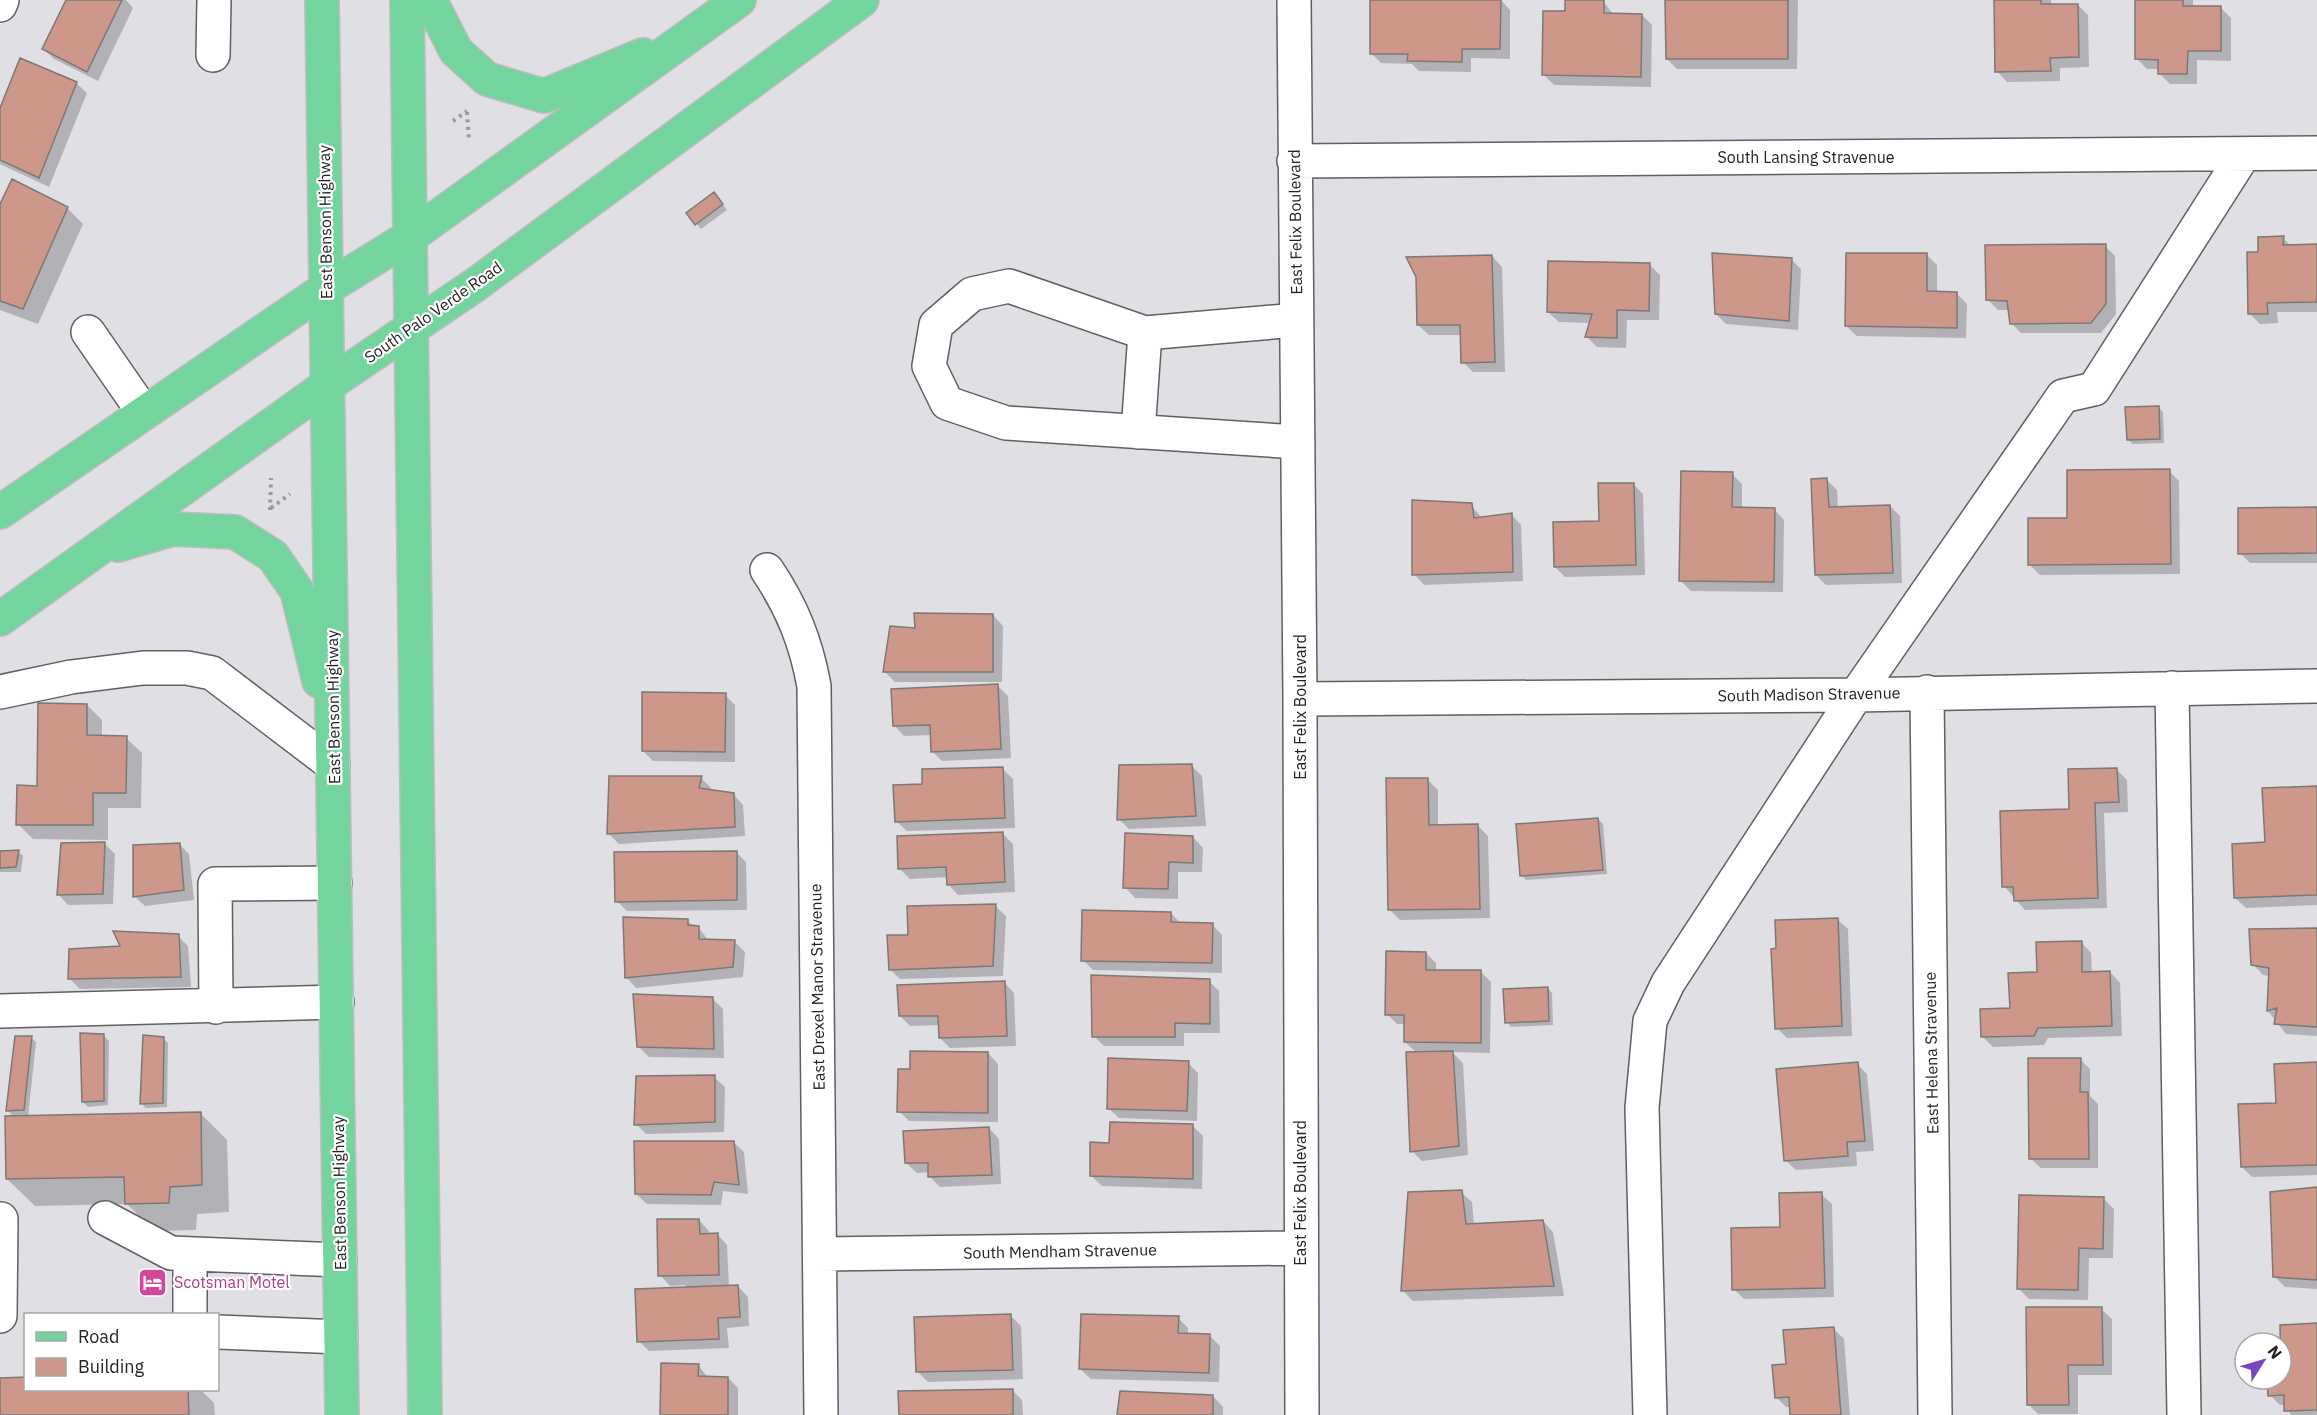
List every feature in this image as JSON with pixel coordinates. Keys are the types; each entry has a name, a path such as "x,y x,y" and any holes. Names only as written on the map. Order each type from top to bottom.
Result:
{"main road":[{"name":"East Benson Highway","path":"322,0 342,1415"},
{"path":"407,0 424,1415"},
{"path":"430,0 456,51 487,79 544,96 684,40"},
{"path":"0,512 325,289 411,236 739,0"},
{"name":"South Palo Verde Road","path":"0,619 328,384 475,285 862,0"},
{"path":"93,552 173,529 235,532 273,556 297,591 317,668 333,765"}],"street":[{"path":"0,5 2,0"},
{"path":"213,55 214,0"},
{"name":"East Felix Boulevard","path":"1294,0 1300,699 1302,1415"},
{"name":"South Lansing Stravenue","path":"1294,161 2317,153"},
{"path":"1650,1415 1642,1108 1650,1021 1668,983 1856,694 2063,396 2094,389 2244,154"},
{"path":"1296,320 1145,333 1009,286 972,294 936,325 929,366 947,403 1006,423 1298,442"},
{"path":"88,332 144,413"},
{"path":"1138,432 1145,333"},
{"name":"East Drexel Manor Stravenue","path":"766,570 784,595 799,625 814,687 821,1415"},
{"path":"0,692 71,677 143,668 186,668 212,673 333,765"},
{"name":"South Madison Stravenue","path":"1300,699 1856,694 2317,686"},
{"path":"2172,688 2184,1415"},
{"name":"East Helena Stravenue","path":"1927,692 1935,1415"},
{"path":"216,1007 215,884 335,883"},
{"path":"0,1011 337,1002"},
{"path":"105,1218 180,1253 340,1260"},
{"path":"0,1316 1,1219"},
{"name":"South Mendham Stravenue","path":"819,1254 1300,1248"},
{"path":"180,1253 190,1313"},
{"path":"219,1332 341,1337"}],"path":[{"path":"453,121 467,111 472,104"},
{"path":"467,111 469,141"},
{"path":"268,514 271,508 271,478"},
{"path":"271,508 291,494"}],"building":[{"path":"66,0 122,0 87,72 42,49"},
{"path":"1370,0 1501,0 1500,49 1462,49 1462,62 1407,61 1408,54 1370,54"},
{"path":"1565,0 1604,0 1604,13 1642,14 1641,77 1542,75 1543,11 1565,11"},
{"path":"1665,0 1788,0 1788,59 1666,59"},
{"path":"1994,0 2041,0 2041,4 2078,4 2079,57 2050,58 2051,71 1995,72"},
{"path":"2135,0 2183,0 2183,6 2221,6 2221,51 2188,51 2187,74 2158,74 2158,60 2135,59"},
{"path":"20,58 77,82 39,178 0,160 0,108"},
{"path":"12,179 68,207 23,309 0,301 0,204"},
{"path":"714,192 723,204 695,225 686,213"},
{"path":"2284,236 2283,245 2317,244 2317,302 2267,303 2268,314 2248,314 2247,252 2258,252 2258,237"},
{"path":"2106,244 2106,304 2091,323 2010,324 2007,301 1986,300 1985,245"},
{"path":"1712,253 1792,258 1789,321 1715,314"},
{"path":"1846,253 1927,253 1927,291 1957,292 1957,328 1845,326"},
{"path":"1492,255 1495,362 1461,363 1460,325 1417,325 1416,277 1406,257"},
{"path":"1548,261 1650,263 1649,311 1617,310 1617,338 1585,337 1592,314 1547,312"},
{"path":"2159,406 2160,439 2127,440 2125,407"},
{"path":"2170,469 2171,564 2028,565 2028,518 2067,518 2067,470"},
{"path":"1681,471 1733,472 1732,507 1775,508 1774,582 1679,581"},
{"path":"1827,478 1829,507 1890,505 1893,573 1815,575 1811,479"},
{"path":"1598,483 1634,483 1636,565 1554,567 1553,522 1599,521"},
{"path":"1412,500 1472,503 1474,518 1512,513 1513,572 1412,575"},
{"path":"2317,507 2317,553 2238,554 2238,508"},
{"path":"914,613 993,614 993,672 883,672 890,626 915,628"},
{"path":"998,684 1001,749 931,752 930,725 893,726 891,689"},
{"path":"642,692 726,693 725,752 642,751"},
{"path":"38,703 87,704 87,735 127,736 126,793 93,793 93,825 16,825 17,785 37,786"},
{"path":"1192,764 1196,816 1117,820 1119,765"},
{"path":"1003,767 1005,818 895,822 893,785 922,784 922,769"},
{"path":"2117,768 2119,802 2095,803 2098,898 2014,901 2013,887 2002,887 2000,811 2069,809 2068,769"},
{"path":"609,776 702,776 699,788 734,793 735,827 607,834"},
{"path":"1386,778 1428,778 1429,825 1478,824 1480,909 1388,910"},
{"path":"2317,786 2317,895 2234,898 2232,844 2265,842 2262,788"},
{"path":"1598,818 1603,870 1520,876 1516,824"},
{"path":"1003,832 1005,882 947,885 946,867 898,869 897,836"},
{"path":"1125,833 1193,836 1193,863 1169,862 1168,889 1123,888"},
{"path":"105,842 103,894 57,895 61,843"},
{"path":"180,843 184,890 133,897 133,845"},
{"path":"19,850 16,867 0,868 0,851"},
{"path":"737,851 737,900 615,902 614,852"},
{"path":"996,904 993,966 889,970 887,935 908,935 907,906"},
{"path":"1082,910 1171,912 1171,922 1213,923 1212,963 1081,961"},
{"path":"623,917 688,919 688,925 699,926 699,939 735,940 733,967 625,978"},
{"path":"1838,918 1842,1026 1775,1029 1771,949 1776,948 1775,920"},
{"path":"2317,928 2317,1027 2274,1024 2277,1008 2267,1011 2269,968 2251,965 2249,929"},
{"path":"113,931 179,934 181,977 68,979 69,949 120,946"},
{"path":"2082,941 2082,972 2110,971 2112,1026 2038,1028 2034,1036 1981,1037 1980,1009 2010,1008 2008,973 2037,972 2036,942"},
{"path":"1386,951 1426,952 1426,970 1481,970 1481,1043 1404,1042 1404,1015 1385,1015"},
{"path":"1091,975 1210,979 1210,1024 1175,1023 1175,1037 1092,1037"},
{"path":"1005,981 1007,1036 939,1038 938,1016 899,1016 897,985"},
{"path":"1548,987 1549,1021 1505,1023 1503,989"},
{"path":"633,994 713,997 714,1049 637,1047"},
{"path":"80,1033 104,1034 104,1101 82,1102"},
{"path":"143,1035 164,1037 163,1103 140,1104"},
{"path":"15,1036 32,1036 24,1110 6,1111"},
{"path":"910,1051 988,1052 988,1113 897,1112 898,1069 910,1069"},
{"path":"1453,1051 1459,1146 1410,1152 1406,1052"},
{"path":"1108,1058 1189,1061 1187,1111 1107,1109"},
{"path":"2028,1058 2081,1058 2080,1092 2088,1092 2089,1159 2029,1159"},
{"path":"1858,1062 1865,1141 1847,1142 1848,1156 1784,1161 1776,1069"},
{"path":"2317,1062 2317,1165 2241,1167 2238,1104 2276,1103 2274,1064"},
{"path":"715,1075 715,1122 634,1125 636,1076"},
{"path":"201,1112 202,1185 170,1187 169,1203 125,1204 124,1177 6,1179 5,1116"},
{"path":"1110,1122 1193,1124 1193,1179 1090,1176 1090,1142 1109,1143"},
{"path":"989,1127 992,1175 928,1177 928,1163 905,1163 903,1131"},
{"path":"634,1141 734,1141 739,1185 714,1182 711,1195 635,1194"},
{"path":"2317,1187 2317,1280 2273,1277 2270,1192"},
{"path":"1462,1190 1466,1224 1543,1220 1554,1286 1401,1291 1408,1192"},
{"path":"1822,1192 1825,1288 1732,1290 1731,1228 1780,1227 1779,1193"},
{"path":"2019,1195 2104,1197 2103,1249 2079,1248 2078,1290 2017,1289"},
{"path":"657,1219 699,1219 700,1234 718,1233 719,1275 658,1276"},
{"path":"738,1285 740,1317 718,1318 719,1339 637,1342 635,1289"},
{"path":"2026,1307 2102,1307 2103,1365 2068,1365 2069,1405 2027,1405"},
{"path":"1011,1314 1013,1370 916,1372 914,1317"},
{"path":"1081,1314 1179,1316 1178,1333 1210,1334 1209,1373 1079,1369"},
{"path":"2317,1323 2317,1410 2284,1411 2284,1395 2268,1396 2268,1391 2293,1391 2293,1331 2280,1331 2280,1325"},
{"path":"1834,1327 1841,1415 1790,1415 1789,1397 1775,1398 1772,1365 1786,1364 1783,1330"},
{"path":"661,1363 699,1364 698,1376 728,1377 728,1415 660,1415"},
{"path":"24,1377 24,1391 188,1391 189,1415 0,1415 0,1378"},
{"path":"1013,1389 1013,1415 899,1415 898,1391"},
{"path":"1120,1391 1213,1395 1213,1415 1117,1415"}],"place":[{"name":"Scotsman Motel","path":"153,1282"}]}
